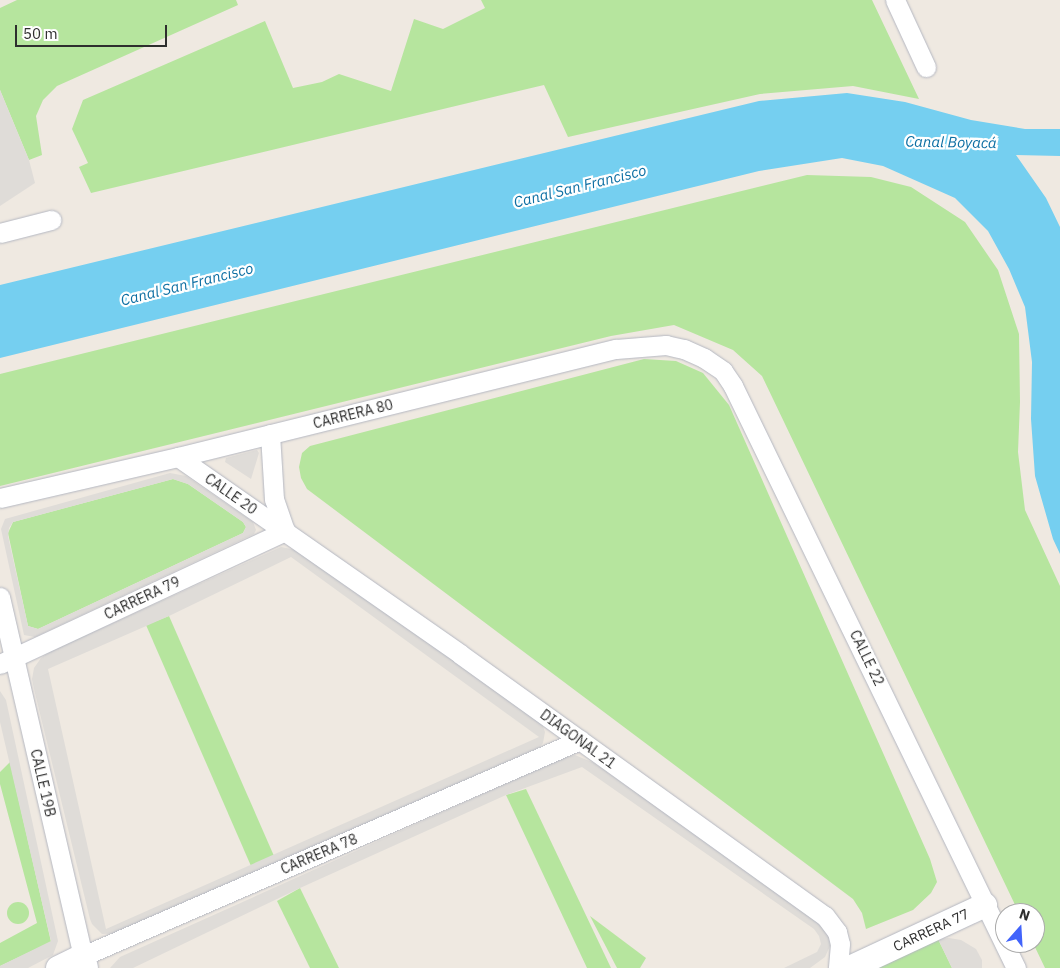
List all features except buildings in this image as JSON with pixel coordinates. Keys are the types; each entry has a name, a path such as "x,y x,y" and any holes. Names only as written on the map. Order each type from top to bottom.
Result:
{"street":[{"path":"895,0 926,67"},
{"path":"0,233 51,220"},
{"name":"CARRERA 80","path":"0,498 178,457 616,349 666,345 684,349 704,358"},
{"name":"CALLE 22","path":"704,358 723,372 733,386 1016,968"},
{"path":"270,434 274,499 285,531"},
{"name":"CALLE 20","path":"178,457 285,531"},
{"name":"CARRERA 79","path":"7,661 285,531"},
{"name":"DIAGONAL 21","path":"285,531 825,916 837,932 840,944 838,968"},
{"name":"CALLE 19B","path":"0,597 7,661 85,962"},
{"name":"CARRERA 78","path":"58,968 85,962 580,740"},
{"name":"CARRERA 77","path":"850,968 985,905"}],"green space":[{"path":"17,0 236,0 238,5 57,86 43,100 36,116 42,155 29,160 0,90 0,8"},
{"path":"481,0 872,0 919,99 853,86 760,94 568,137 544,85 91,193 79,167 88,163 72,129 83,100 265,21 293,88 322,82 339,74 391,91 414,19 443,29 485,8"},
{"path":"807,175 871,177 911,187 965,222 998,270 1019,334 1020,402 1018,452 1025,510 1060,586 1060,968 1045,968 1038,953 1045,953 1045,903 1014,903 762,376 733,350 674,325 611,336 0,486 0,374"},
{"path":"644,359 676,361 703,373 729,405 930,859 937,882 931,893 913,910 866,929 862,913 853,899 307,489 301,478 299,467 302,453 310,446"},
{"path":"173,479 188,484 243,522 246,527 243,533 38,629 28,626 8,533 13,522"},
{"path":"169,616 274,856 251,866 146,625"},
{"path":"10,762 51,942 0,966 0,943 37,923 0,784 0,772"},
{"path":"526,789 611,968 587,968 506,795"},
{"path":"300,888 339,968 310,968 277,901"},
{"path":"14,902 22,902 29,909 29,917 22,924 14,924 7,917 7,909"},
{"path":"590,916 646,958 640,968 617,968"},
{"path":"938,939 952,968 876,968"}],"shaded area":[{"path":"0,90 29,160 35,183 0,206"},
{"path":"257,450 259,453 251,479 225,462 226,458"},
{"path":"170,473 186,476 253,522 256,530 254,534 35,637 24,635 1,529 5,519","holes":["173,479 188,484 243,522 246,527 243,533 38,629 28,626 8,536 9,528 13,522"]},
{"path":"281,547 301,551 542,724 545,732 543,743 540,747 120,933 102,934 92,924 90,919 32,679 34,668 41,658 51,651","holes":["291,557 539,737 106,929 48,669 169,616"]},
{"path":"0,691 6,700 58,941 53,955 28,968 0,968 0,966 51,941 0,722"},
{"path":"575,755 594,763 816,918 829,938 830,946 825,957 810,968 784,968 817,952 821,944 819,936 814,929 582,767 506,795 300,888 133,968 110,968 120,957 563,758"},
{"path":"938,939 961,940 976,949 982,960 982,968 952,968"}],"water":[{"path":"847,93 905,102 971,120 1025,129 1060,129 1060,156 1016,155 1046,198 1060,227 1060,554 1053,539 1035,476 1031,419 1032,362 1025,307 1009,269 988,231 955,198 883,166 842,158 759,171 0,358 0,285 759,101"}],"water label":[{"name":"Canal Boyacá","path":"951,142"},
{"name":"Canal San Francisco","path":"580,186"},
{"name":"Canal San Francisco","path":"187,284"}]}
